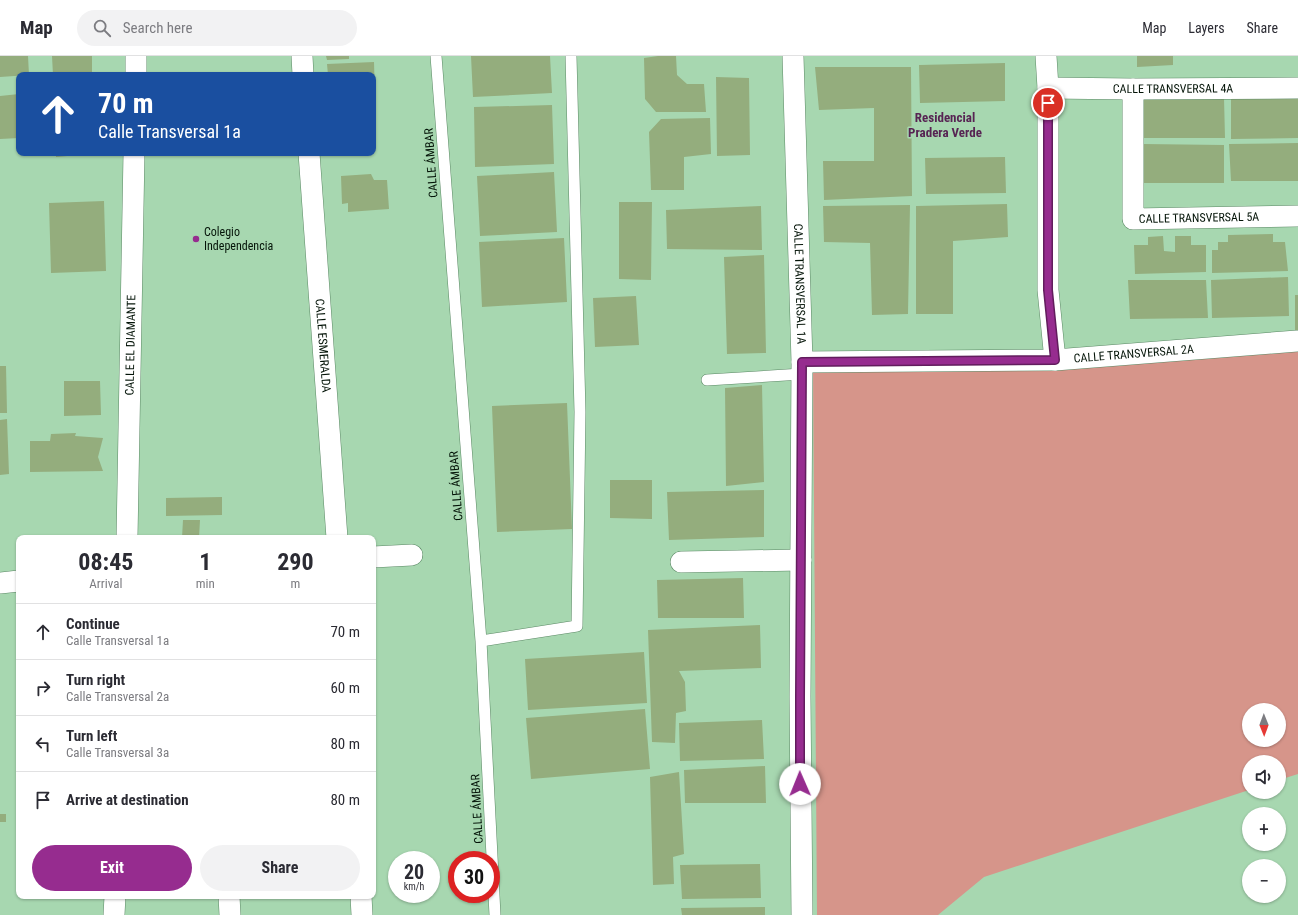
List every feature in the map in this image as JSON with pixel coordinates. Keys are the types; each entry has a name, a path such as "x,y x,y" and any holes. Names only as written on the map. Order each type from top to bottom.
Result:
{"street":[{"path":"136,56 136,72"},
{"path":"302,56 303,72"},
{"name":"CALLE TRANSVERSAL 1A","path":"792,56 802,368 801,560"},
{"path":"1046,56 1048,88 1048,290 1055,360"},
{"name":"CALLE TRANSVERSAL 4A","path":"1048,88 1298,88"},
{"name":"CALLE TRANSVERSAL 5A","path":"1133,89 1133,219 1298,216"},
{"name":"CALLE EL DIAMANTE","path":"127,535 134,156"},
{"name":"CALLE ESMERALDA","path":"309,156 337,535"},
{"name":"CALLE TRANSVERSAL 2A","path":"802,368 1055,360 1297,341"},
{"path":"376,558 412,555"},
{"path":"681,562 801,560 800,705 802,915"},
{"path":"0,583 16,582"},
{"path":"114,915 115,899"},
{"path":"229,899 230,915"},
{"path":"360,899 362,915"}],"lane":[{"name":"CALLE ÁMBAR","path":"436,56 481,641 495,915"},
{"path":"481,641 577,626 580,412 571,56"},
{"path":"707,380 802,368"}],"shaded area":[{"path":"1298,351 1298,774 1286,778 1286,755 1242,755 1242,792 984,877 938,915 817,915 813,368"}],"building":[{"path":"0,56 28,56 29,72 16,72 16,76 0,77"},
{"path":"52,56 92,56 92,72 53,72"},
{"path":"326,56 349,56 349,59 327,60"},
{"path":"471,56 550,56 552,93 473,97"},
{"path":"676,56 677,75 687,84 704,84 706,112 656,112 645,99 644,58"},
{"path":"1137,56 1173,56 1173,65 1137,67"},
{"path":"374,62 374,72 328,72 327,64"},
{"path":"1005,63 1005,101 920,103 919,65"},
{"path":"815,67 911,67 912,196 824,200 823,161 874,161 874,108 819,110"},
{"path":"716,77 749,78 750,155 717,156"},
{"path":"16,94 16,138 0,139 0,96"},
{"path":"1298,97 1298,138 1231,139 1231,99"},
{"path":"1142,98 1224,98 1225,138 1143,138"},
{"path":"552,105 554,164 475,167 474,107"},
{"path":"710,118 711,154 684,157 684,190 651,190 649,132 661,119"},
{"path":"1298,143 1298,181 1231,181 1229,144"},
{"path":"1143,144 1224,145 1224,183 1144,183"},
{"path":"1005,157 1006,193 926,194 925,158"},
{"path":"554,172 557,232 480,236 477,176"},
{"path":"371,174 374,180 387,180 389,209 348,212 348,203 342,204 341,176"},
{"path":"104,201 106,271 51,273 49,203"},
{"path":"619,202 652,202 651,280 619,279"},
{"path":"1007,204 1008,237 953,241 953,314 916,314 916,206"},
{"path":"910,205 908,314 872,315 870,243 824,242 823,206"},
{"path":"761,206 762,250 667,249 666,210"},
{"path":"1273,234 1273,242 1285,242 1288,271 1212,273 1212,250 1218,250 1218,242 1228,242 1228,235"},
{"path":"1163,236 1164,251 1175,252 1175,236 1191,236 1191,245 1206,245 1206,272 1135,274 1134,245 1148,245 1148,237"},
{"path":"564,238 567,302 482,307 479,242"},
{"path":"764,255 766,353 727,354 724,257"},
{"path":"1288,277 1289,316 1212,318 1211,280"},
{"path":"1128,280 1206,280 1208,318 1130,319"},
{"path":"1295,295 1298,295 1298,335 1295,335"},
{"path":"636,296 639,345 595,347 593,298"},
{"path":"0,366 6,366 7,413 0,413"},
{"path":"64,381 100,381 101,415 64,416"},
{"path":"762,385 764,482 726,486 725,388"},
{"path":"567,403 572,529 497,532 492,406"},
{"path":"7,419 9,474 0,475 0,420"},
{"path":"76,433 75,436 103,438 98,457 103,471 30,472 30,441 50,441 51,434"},
{"path":"610,480 652,480 652,519 610,518"},
{"path":"764,490 764,537 669,540 667,492"},
{"path":"222,497 222,515 166,516 166,498"},
{"path":"183,520 200,520 199,535 182,535"},
{"path":"743,578 744,618 658,618 657,580"},
{"path":"760,625 761,668 679,671 685,682 686,711 676,713 675,743 652,742 648,630"},
{"path":"644,652 647,703 528,710 525,659"},
{"path":"645,709 650,769 531,779 526,718"},
{"path":"762,720 764,759 680,761 679,723"},
{"path":"765,766 766,803 685,803 684,770"},
{"path":"679,772 684,854 673,857 674,884 653,885 650,777"},
{"path":"0,814 6,814 6,822 0,822"},
{"path":"760,864 761,898 682,899 680,865"},
{"path":"765,907 765,915 682,915 681,908"}],"place":[{"name":"Colegio Independencia","path":"196,239"}],"district":[{"name":"Residencial Pradera Verde","path":"945,124"}],"route":[{"path":"800,784 802,362 848,360 1055,360 1048,290 1048,103"}]}
